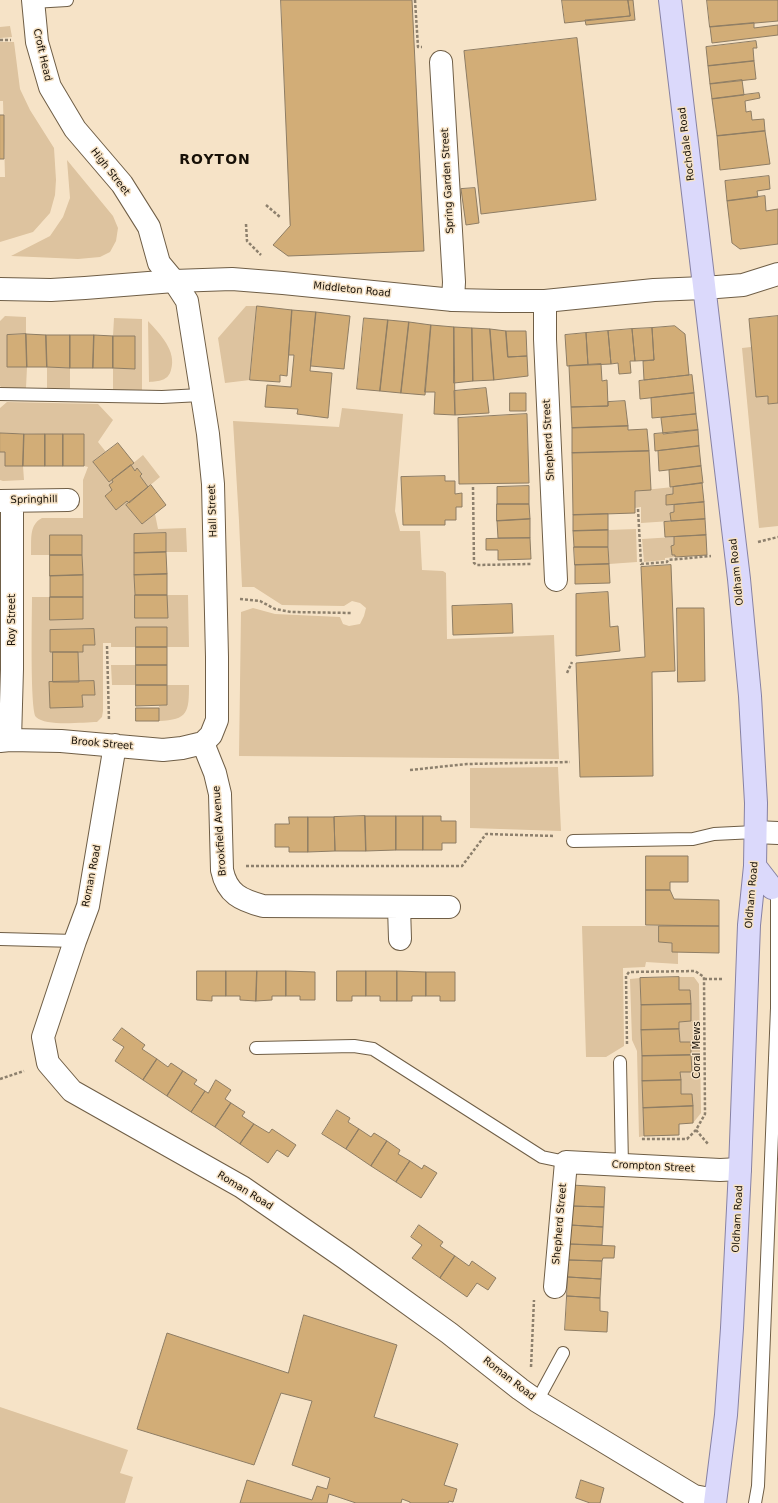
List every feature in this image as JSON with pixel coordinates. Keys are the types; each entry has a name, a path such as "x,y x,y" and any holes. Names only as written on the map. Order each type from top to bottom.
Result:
{"main road":[{"name":"Rochdale Road","path":"670,0 704,288"},
{"name":"Oldham Road","path":"704,288 739,579 750,696 756,803 755,866 749,925 740,1169 732,1328 726,1415 715,1501"},
{"path":"755,866 772,888"}],"street":[{"name":"Croft Head","path":"33,1 37,42 50,87"},
{"name":"Spring Garden Street","path":"441,62 454,282 453,300"},
{"name":"High Street","path":"50,87 75,129 122,184 149,227 159,263 174,281"},
{"name":"Middleton Road","path":"0,289 50,290 174,281 232,279 453,300 545,301 654,290 743,285 778,274"},
{"name":"Hall Street","path":"174,281 187,301 208,434 212,484 217,720 211,735 203,743"},
{"name":"Shepherd Street","path":"545,301 545,339 556,580"},
{"name":"Springhill","path":"6,501 68,500"},
{"name":"Roy Street","path":"5,740 12,661 6,501"},
{"name":"Brook Street","path":"5,740 61,741 112,736 163,750 182,748 203,743"},
{"name":"Roman Road","path":"112,736 88,906 43,1037 48,1063 72,1091 242,1187 345,1258 449,1333 537,1401 694,1496 715,1501"},
{"name":"Brookfield Avenue","path":"203,743 215,773 220,794 222,870 224,882 233,892 244,900 263,906 449,907"},
{"path":"755,832 778,833"},
{"path":"399,907 400,939"},
{"name":"Shepherd Street","path":"555,1287 566,1162"},
{"name":"Crompton Street","path":"566,1162 720,1170 740,1169"}],"lane":[{"path":"33,1 67,0"},
{"path":"0,394 162,397 201,395"},
{"path":"573,841 693,839 714,834 755,832"},
{"name":"Oldham Road","path":"755,1503 758,1486 777,1008 777,896 772,888"},
{"path":"0,939 75,941"},
{"path":"256,1048 354,1046 373,1049 542,1157 566,1162"},
{"path":"620,1062 622,1166"},
{"path":"537,1401 563,1353"}],"path":[{"path":"415,0 418,47 425,46"},
{"path":"0,40 17,40"},
{"path":"266,206 280,217"},
{"path":"246,224 246,241 265,258"},
{"path":"473,488 474,563 477,565 536,564"},
{"path":"638,509 640,564 711,556"},
{"path":"758,542 778,537"},
{"path":"235,599 260,601 275,609 291,612 351,613"},
{"path":"107,646 112,736"},
{"path":"567,673 572,662"},
{"path":"410,770 467,764 570,762"},
{"path":"242,866 462,866 486,834 557,836"},
{"path":"630,1049 627,1044 626,976 629,972 695,972 704,977 704,979 724,979"},
{"name":"Coral Mews","path":"696,1130 705,1114 704,979"},
{"path":"635,1139 687,1139 696,1130 711,1148"}],"shaded area":[{"path":"10,26 12,37 0,38 0,27"},
{"path":"0,42 14,42 20,89 30,110 54,148 56,180 55,195 50,213 33,232 0,242 0,177 5,177 3,101 0,101"},
{"path":"67,160 113,216 118,228 116,241 110,252 100,257 78,259 11,256 50,236 63,217 70,198"},
{"path":"246,306 257,306 250,380 225,383 218,338"},
{"path":"5,316 26,317 26,334 7,335 7,367 27,367 26,388 2,388 0,386 0,321"},
{"path":"114,318 142,319 142,390 113,390 113,368 135,368 135,336 113,336"},
{"path":"148,321 158,331 172,356 170,374 160,381 149,382"},
{"path":"751,347 756,397 768,396 769,404 778,403 778,526 759,528 742,348"},
{"path":"47,367 70,368 70,388 47,388"},
{"path":"7,402 98,404 113,420 98,442 106,452 93,462 109,482 112,480 113,482 109,485 112,490 105,496 116,510 127,501 129,503 126,505 142,524 155,514 158,529 186,528 187,552 166,552 166,533 134,534 135,618 167,618 167,595 188,595 189,647 167,647 166,627 136,628 136,647 111,647 111,643 103,643 103,711 102,717 97,722 56,723 41,720 36,717 34,711 32,680 32,597 50,597 50,620 83,619 82,535 50,535 50,555 31,555 31,539 33,529 42,518 83,518 83,480 88,467 84,466 45,434 0,433 0,408","holes":["94,629 95,645 83,645 83,652 78,652 79,682 94,682 95,694 82,695 83,707 53,682 53,652 50,652 50,630"]},
{"path":"342,408 403,414 395,511 400,531 420,531 422,570 443,571 446,573 447,639 554,635 559,759 239,756 241,612 253,608 275,614 340,617 343,624 349,626 360,624 366,608 360,603 352,601 344,606 282,605 254,587 242,587 233,421 339,427"},
{"path":"0,452 5,452 5,466 23,466 24,480 0,480"},
{"path":"143,455 160,477 148,487 140,476 142,473 137,468 135,471 131,465"},
{"path":"673,487 673,494 666,495 666,505 674,505 674,512 670,513 671,521 641,523 641,507 635,508 635,491"},
{"path":"636,529 637,562 609,564 608,530"},
{"path":"674,537 674,545 671,546 672,555 675,555 675,557 665,558 665,560 644,562 642,539"},
{"path":"111,665 136,665 136,685 112,685"},
{"path":"167,685 189,685 187,708 185,713 176,719 159,721 159,706 167,705"},
{"path":"558,767 561,831 470,828 470,768"},
{"path":"582,926 659,926 659,942 672,943 672,952 678,952 678,964 646,962 645,967 623,968 624,1046 606,1057 586,1057"},
{"path":"679,977 694,977 699,984 701,1113 693,1123 692,1094 681,1094 680,1072 692,1072 691,1042 680,1042 679,1022 691,1021 690,990 679,990"},
{"path":"640,978 644,1136 639,1137 637,1051 632,1040 630,979"},
{"path":"0,1407 128,1450 120,1473 133,1477 125,1503 0,1503"}],"building":[{"path":"281,0 412,0 424,251 288,256 273,245 290,226"},
{"path":"562,0 628,0 630,16 565,23"},
{"path":"628,0 633,0 635,20 586,25 585,20 630,16"},
{"path":"707,0 778,0 778,21 710,27"},
{"path":"754,23 754,28 778,25 778,35 712,43 710,27"},
{"path":"577,38 596,200 481,214 464,51"},
{"path":"756,41 757,48 753,48 754,61 708,66 706,47"},
{"path":"754,61 756,79 710,84 708,66"},
{"path":"742,80 744,95 712,99 710,84"},
{"path":"759,93 760,98 745,101 746,112 751,111 752,120 764,119 765,131 717,136 712,99"},
{"path":"0,115 4,115 4,159 0,159"},
{"path":"765,131 770,164 720,170 717,136"},
{"path":"769,176 770,189 757,191 758,197 727,201 725,181"},
{"path":"475,188 479,223 466,225 461,189"},
{"path":"765,196 766,211 778,209 778,244 740,249 732,243 727,201"},
{"path":"257,306 292,310 287,376 280,375 280,382 250,380"},
{"path":"292,310 316,312 310,371 332,373 328,418 297,414 298,409 265,407 267,385 291,387 294,355 289,355"},
{"path":"316,312 350,316 344,369 311,366"},
{"path":"778,316 778,403 768,404 768,396 756,397 749,319"},
{"path":"364,318 388,320 380,391 357,389"},
{"path":"388,320 409,322 401,393 380,391"},
{"path":"409,322 431,325 425,395 401,393"},
{"path":"431,325 454,327 455,415 434,414 435,392 425,392"},
{"path":"675,326 685,334 689,375 644,380 643,361 654,360 652,328"},
{"path":"454,327 472,328 473,381 454,383"},
{"path":"472,328 490,329 494,380 473,381"},
{"path":"652,328 654,360 635,361 632,329"},
{"path":"490,329 506,331 508,357 527,356 528,376 494,380"},
{"path":"632,329 635,361 630,361 631,373 619,374 618,363 611,364 608,331"},
{"path":"506,331 526,331 527,356 508,357"},
{"path":"608,331 611,364 588,365 586,333"},
{"path":"586,333 588,365 567,366 565,335"},
{"path":"26,334 46,335 47,367 27,367"},
{"path":"26,334 27,367 7,367 7,335"},
{"path":"46,335 70,335 70,368 47,367"},
{"path":"70,335 94,335 93,368 70,368"},
{"path":"94,335 113,336 113,368 93,368"},
{"path":"113,336 135,336 135,369 113,368"},
{"path":"601,364 602,381 607,380 608,406 571,407 569,366"},
{"path":"692,375 694,393 640,399 639,381"},
{"path":"486,388 489,413 455,415 454,391"},
{"path":"510,393 526,393 526,411 510,411"},
{"path":"694,393 696,414 652,418 651,398"},
{"path":"625,401 628,426 572,428 571,407 608,406 608,402"},
{"path":"527,414 529,483 459,484 458,418"},
{"path":"696,414 698,430 663,434 661,418"},
{"path":"628,426 628,430 647,429 649,451 572,453 572,428"},
{"path":"698,430 699,446 655,451 654,434"},
{"path":"0,433 24,434 23,466 5,466 5,452 0,452"},
{"path":"24,434 45,434 45,466 23,466"},
{"path":"45,434 63,434 63,466 45,466"},
{"path":"63,434 84,434 84,466 63,466"},
{"path":"118,443 134,463 109,482 93,462"},
{"path":"699,446 701,466 659,471 658,451"},
{"path":"649,451 651,490 635,491 635,513 573,515 572,453"},
{"path":"131,465 135,471 137,468 142,474 140,476 148,487 129,503 127,501 116,510 105,496 112,490 109,485 113,482 112,480"},
{"path":"701,466 703,483 670,487 669,470"},
{"path":"445,476 445,481 455,481 455,494 462,493 462,507 456,507 456,520 445,520 445,525 403,525 401,477"},
{"path":"702,483 704,502 666,505 666,495 673,494 673,487"},
{"path":"151,485 166,505 142,524 126,505"},
{"path":"529,486 529,504 497,504 497,487"},
{"path":"704,502 705,519 671,521 670,513 674,512 674,505"},
{"path":"497,504 529,504 530,519 497,521"},
{"path":"608,514 608,530 573,531 573,515"},
{"path":"530,519 530,538 498,538 497,521"},
{"path":"705,519 706,535 665,537 664,522"},
{"path":"608,530 608,547 574,547 573,531"},
{"path":"166,533 166,552 134,553 134,534"},
{"path":"50,535 82,535 82,555 50,555"},
{"path":"706,535 707,555 675,557 675,555 672,555 671,546 674,545 674,537"},
{"path":"530,538 531,559 498,560 498,550 486,550 486,539"},
{"path":"574,547 608,547 609,564 575,565"},
{"path":"166,552 167,574 134,575 134,553"},
{"path":"50,555 82,555 83,575 50,576"},
{"path":"609,564 610,583 575,584 575,565"},
{"path":"671,565 675,671 652,672 653,776 580,777 576,663 645,657 641,567"},
{"path":"167,574 167,595 135,595 134,575"},
{"path":"83,575 83,597 50,597 50,576"},
{"path":"608,592 610,627 618,626 620,651 576,656 576,594"},
{"path":"135,595 167,595 168,618 135,618"},
{"path":"50,597 83,597 83,619 50,620"},
{"path":"512,604 513,633 453,635 452,606"},
{"path":"677,608 704,608 705,681 678,682"},
{"path":"136,627 167,627 167,647 136,647"},
{"path":"94,629 95,645 83,645 83,652 50,652 50,630"},
{"path":"136,647 167,647 167,665 136,665"},
{"path":"53,652 78,652 79,682 53,682"},
{"path":"136,665 167,665 167,685 136,685"},
{"path":"94,681 95,695 82,695 83,707 50,708 49,682"},
{"path":"136,685 167,685 167,705 136,706"},
{"path":"136,708 159,708 159,721 136,721"},
{"path":"365,816 396,816 396,850 366,851"},
{"path":"365,816 366,851 335,851 334,817"},
{"path":"396,816 423,816 423,850 396,850"},
{"path":"423,816 441,816 441,821 456,821 456,843 442,843 442,850 423,850"},
{"path":"289,817 308,817 308,852 289,852 289,847 275,847 275,824 289,824"},
{"path":"308,817 334,817 335,851 308,852"},
{"path":"646,856 688,856 688,882 670,882 670,890 646,890"},
{"path":"646,890 670,890 674,899 719,900 719,926 646,925"},
{"path":"659,926 719,926 719,953 672,952 672,943 659,942"},
{"path":"197,971 226,971 226,996 212,996 212,1001 197,1000"},
{"path":"226,971 257,971 256,1001 240,1000 240,996 226,996"},
{"path":"257,971 286,971 286,996 272,996 272,1000 256,1001"},
{"path":"286,971 315,972 315,1000 300,1000 300,996 286,996"},
{"path":"337,971 366,971 366,996 352,996 352,1001 337,1001"},
{"path":"366,971 397,971 397,1001 380,1001 380,996 366,996"},
{"path":"397,971 426,972 426,996 412,996 412,1001 397,1001"},
{"path":"426,972 455,972 455,1001 440,1001 440,996 426,996"},
{"path":"679,977 679,990 690,990 691,1004 641,1005 640,978"},
{"path":"691,1004 691,1021 679,1022 679,1029 641,1030 641,1005"},
{"path":"122,1028 145,1045 142,1049 157,1059 143,1080 115,1061 124,1047 113,1040"},
{"path":"679,1029 680,1042 691,1042 691,1055 642,1056 641,1030"},
{"path":"691,1055 692,1072 680,1072 681,1080 642,1081 642,1056"},
{"path":"157,1059 168,1067 171,1063 183,1071 167,1096 143,1080"},
{"path":"183,1071 197,1080 194,1084 205,1091 191,1112 167,1096"},
{"path":"216,1080 231,1090 225,1099 231,1103 215,1127 191,1112 205,1091 208,1093"},
{"path":"681,1080 681,1094 692,1094 693,1106 643,1108 642,1081"},
{"path":"231,1103 245,1112 242,1116 254,1124 240,1144 215,1127"},
{"path":"693,1106 693,1123 679,1124 679,1135 644,1136 643,1108"},
{"path":"337,1110 350,1118 348,1122 359,1129 346,1149 322,1134"},
{"path":"254,1124 269,1133 272,1129 296,1145 288,1157 277,1150 268,1163 240,1144"},
{"path":"359,1129 371,1137 374,1133 387,1141 371,1166 346,1149"},
{"path":"387,1141 400,1150 398,1154 410,1161 396,1182 371,1166"},
{"path":"410,1161 422,1169 424,1165 437,1173 421,1198 396,1182"},
{"path":"572,1185 605,1187 604,1207 571,1206"},
{"path":"571,1206 604,1207 603,1227 570,1225"},
{"path":"419,1225 443,1242 440,1246 455,1256 440,1278 412,1258 422,1245 411,1237"},
{"path":"570,1225 603,1227 602,1245 569,1244"},
{"path":"569,1244 615,1246 614,1258 603,1258 602,1261 569,1260"},
{"path":"455,1256 469,1266 472,1261 496,1278 488,1290 477,1283 467,1297 440,1278"},
{"path":"569,1260 602,1261 601,1279 568,1277"},
{"path":"568,1277 601,1279 600,1298 567,1296"},
{"path":"567,1296 600,1298 600,1311 608,1312 607,1332 565,1330"},
{"path":"304,1315 397,1345 374,1417 458,1444 444,1485 457,1489 453,1502 410,1503 402,1499 401,1503 356,1503 329,1494 327,1503 240,1503 247,1480 312,1500 317,1486 327,1489 330,1478 292,1465 312,1401 281,1393 254,1465 137,1429 167,1333 288,1373"},
{"path":"581,1480 604,1488 600,1503 590,1503 576,1498"}],"district":[{"name":"ROYTON","path":"215,160"}]}
